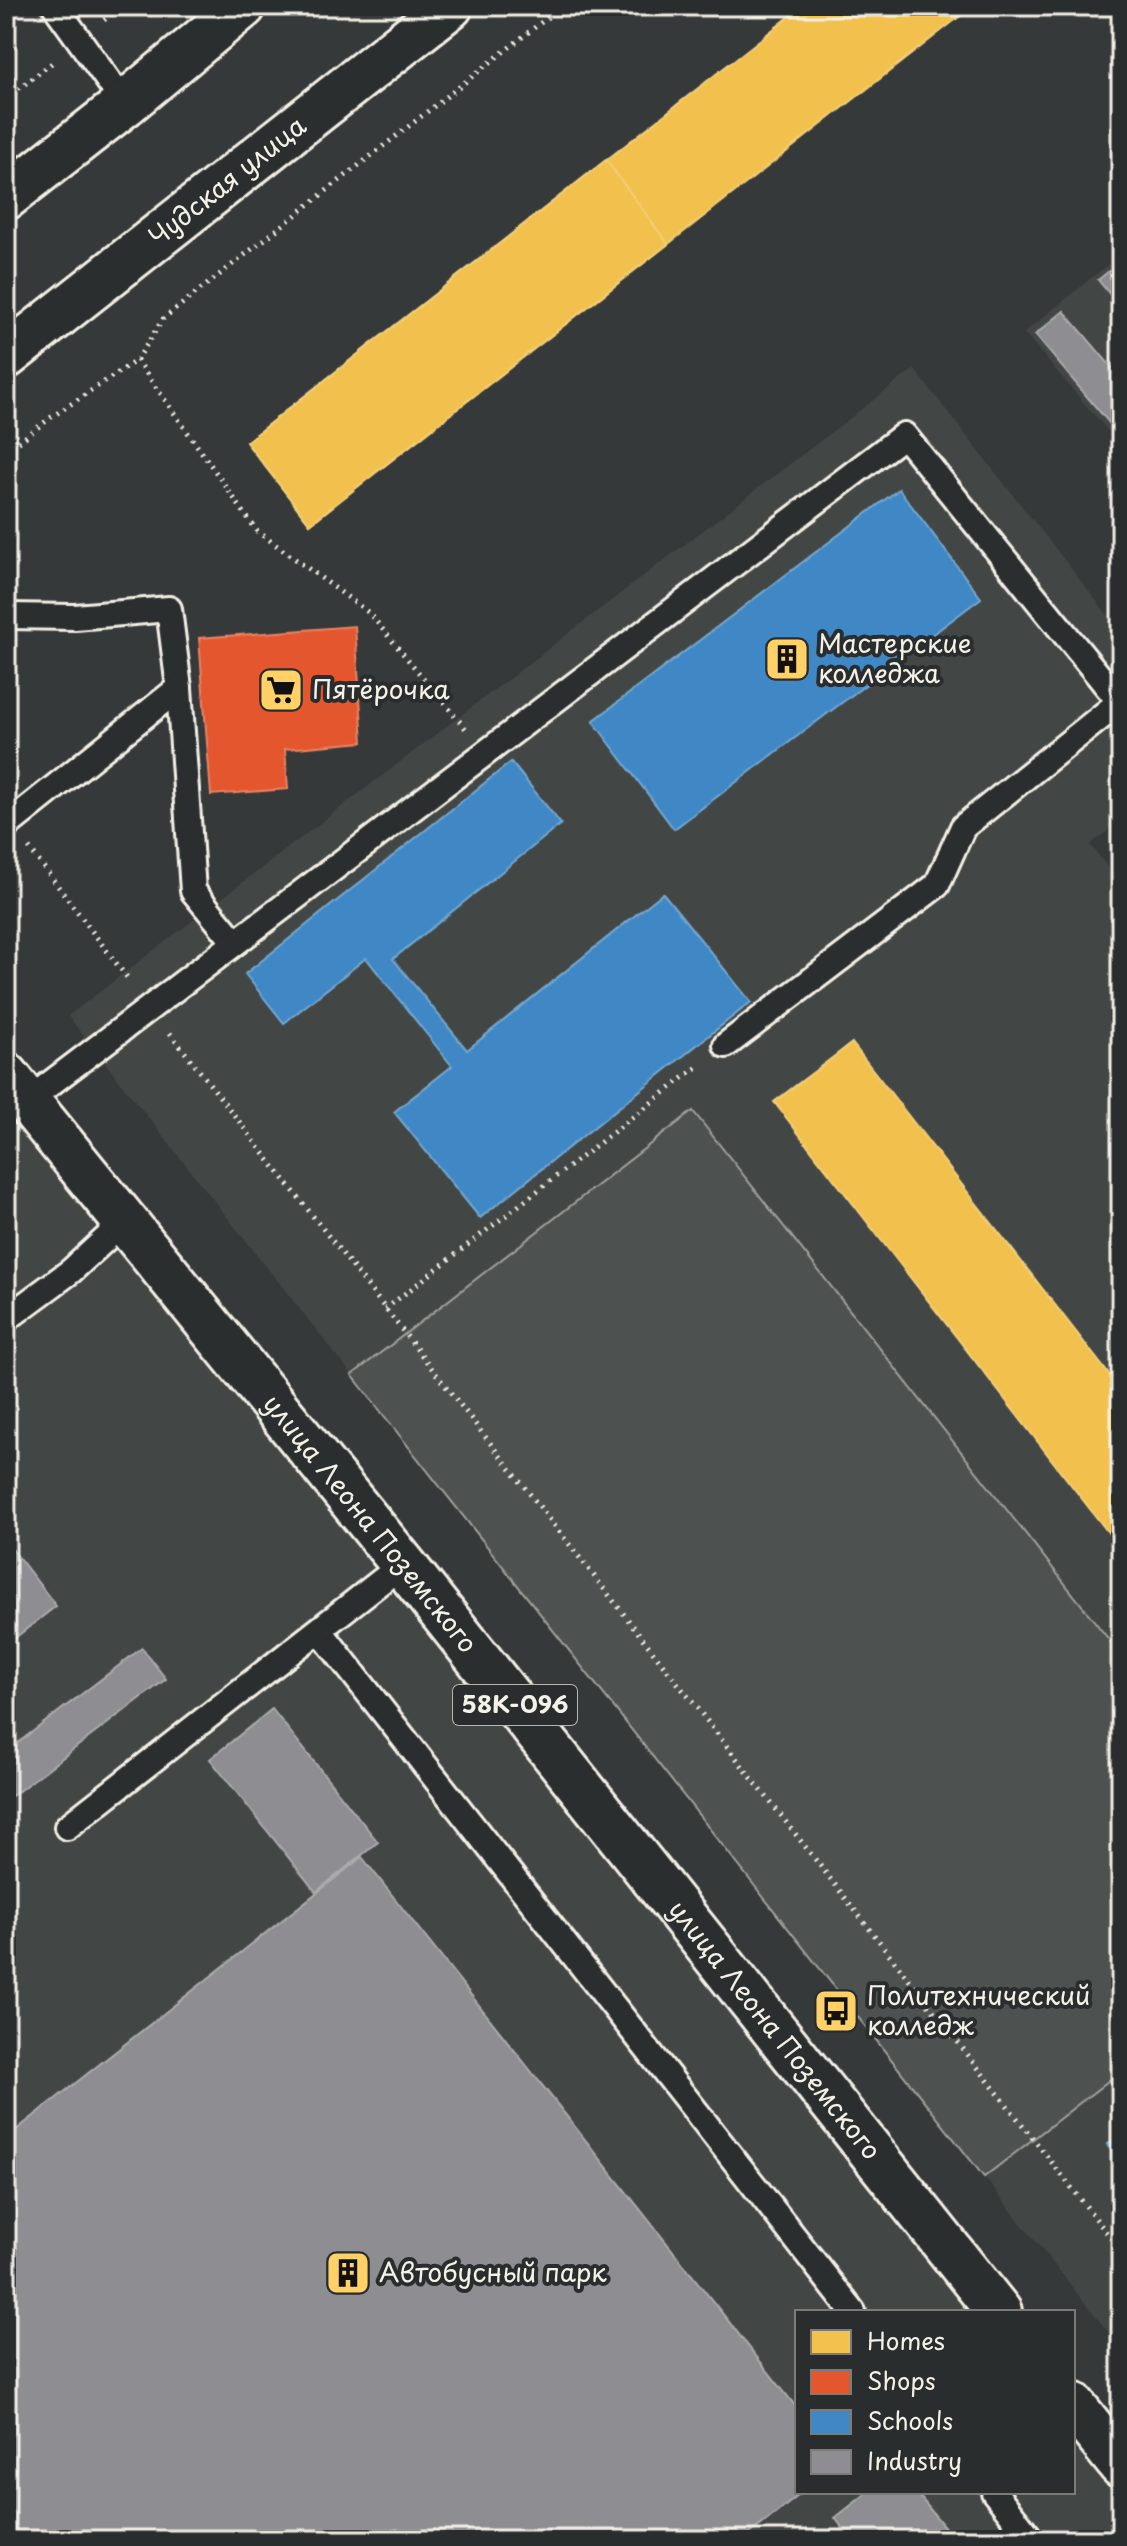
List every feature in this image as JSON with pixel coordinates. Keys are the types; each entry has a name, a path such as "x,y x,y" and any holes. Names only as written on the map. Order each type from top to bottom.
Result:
{"highway":[{"path":"6,197 243,6"},
{"name":"Чудская улица","path":"6,356 450,6"},
{"name":"улица Леона Поземского","path":"16,1088 403,1564 997,2310"},
{"path":"1075,2408 1121,2465"}],"lane":[{"path":"55,6 125,104"},
{"path":"16,1088 150,1008 234,941 904,435 1120,701 963,827 937,885 726,1045"},
{"path":"6,616 75,617 169,609 179,688 193,891 234,941"},
{"path":"8,824 179,688"},
{"path":"6,1319 71,1271 124,1222"},
{"path":"67,1827 403,1564"},
{"path":"320,1631 851,2310"},
{"path":"996,2494 1032,2540"}],"path":[{"path":"6,452 50,418 137,360 163,319 562,6"},
{"path":"137,360 257,531 369,613 485,752"},
{"path":"8,824 1121,2251"},
{"path":"385,1309 726,1045"}],"shaded area":[{"path":"1121,254 1121,446 1024,333"},
{"path":"914,369 1121,632 1121,820 1090,845 1121,884 1121,1655 693,1111 352,1375 68,1016"},
{"path":"6,1086 981,2310 795,2310 795,2494 1075,2494 1075,2428 1121,2485 1121,2540 6,2540"},
{"path":"693,1111 1121,1655 1121,2071 984,2177 352,1375"},
{"path":"1121,2071 1121,2348 984,2177"}],"building: Homes":[{"path":"803,6 973,6 310,524 246,442"},
{"path":"606,160 668,244 310,524 246,442"},
{"path":"852,1043 1121,1390 1121,1549 774,1102"}],"building: Shops":[{"name":"Пятёрочка","path":"355,626 363,742 285,749 288,789 211,795 199,638"}],"building: Schools":[{"name":"Мастерские колледжа","path":"899,489 981,598 674,829 593,721"},
{"path":"511,762 561,824 393,959 467,1050 663,893 751,1002 480,1218 394,1112 452,1066 366,958 284,1023 245,974"},
{"path":"1121,2134 1121,2164 1107,2145"}],"building: Industry":[{"path":"1121,261 1121,308 1098,280"},
{"path":"1064,311 1121,378 1121,437 1035,335"},
{"path":"6,1541 56,1606 6,1645"},
{"path":"142,1648 166,1679 12,1796 6,1789 6,1752"},
{"path":"272,1709 378,1842 316,1892 210,1759"},
{"name":"Автобусный парк","path":"362,1857 795,2405 795,2494 800,2494 742,2540 19,2540 6,2524 6,2138"},
{"path":"865,2494 918,2494 955,2540 852,2540 835,2518"}],"place":[{"name":"Мастерские колледжа","path":"787,659"},
{"name":"Пятёрочка","path":"281,690"},
{"name":"Политехнический колледж","path":"836,2011"},
{"name":"Автобусный парк","path":"348,2273"}]}
